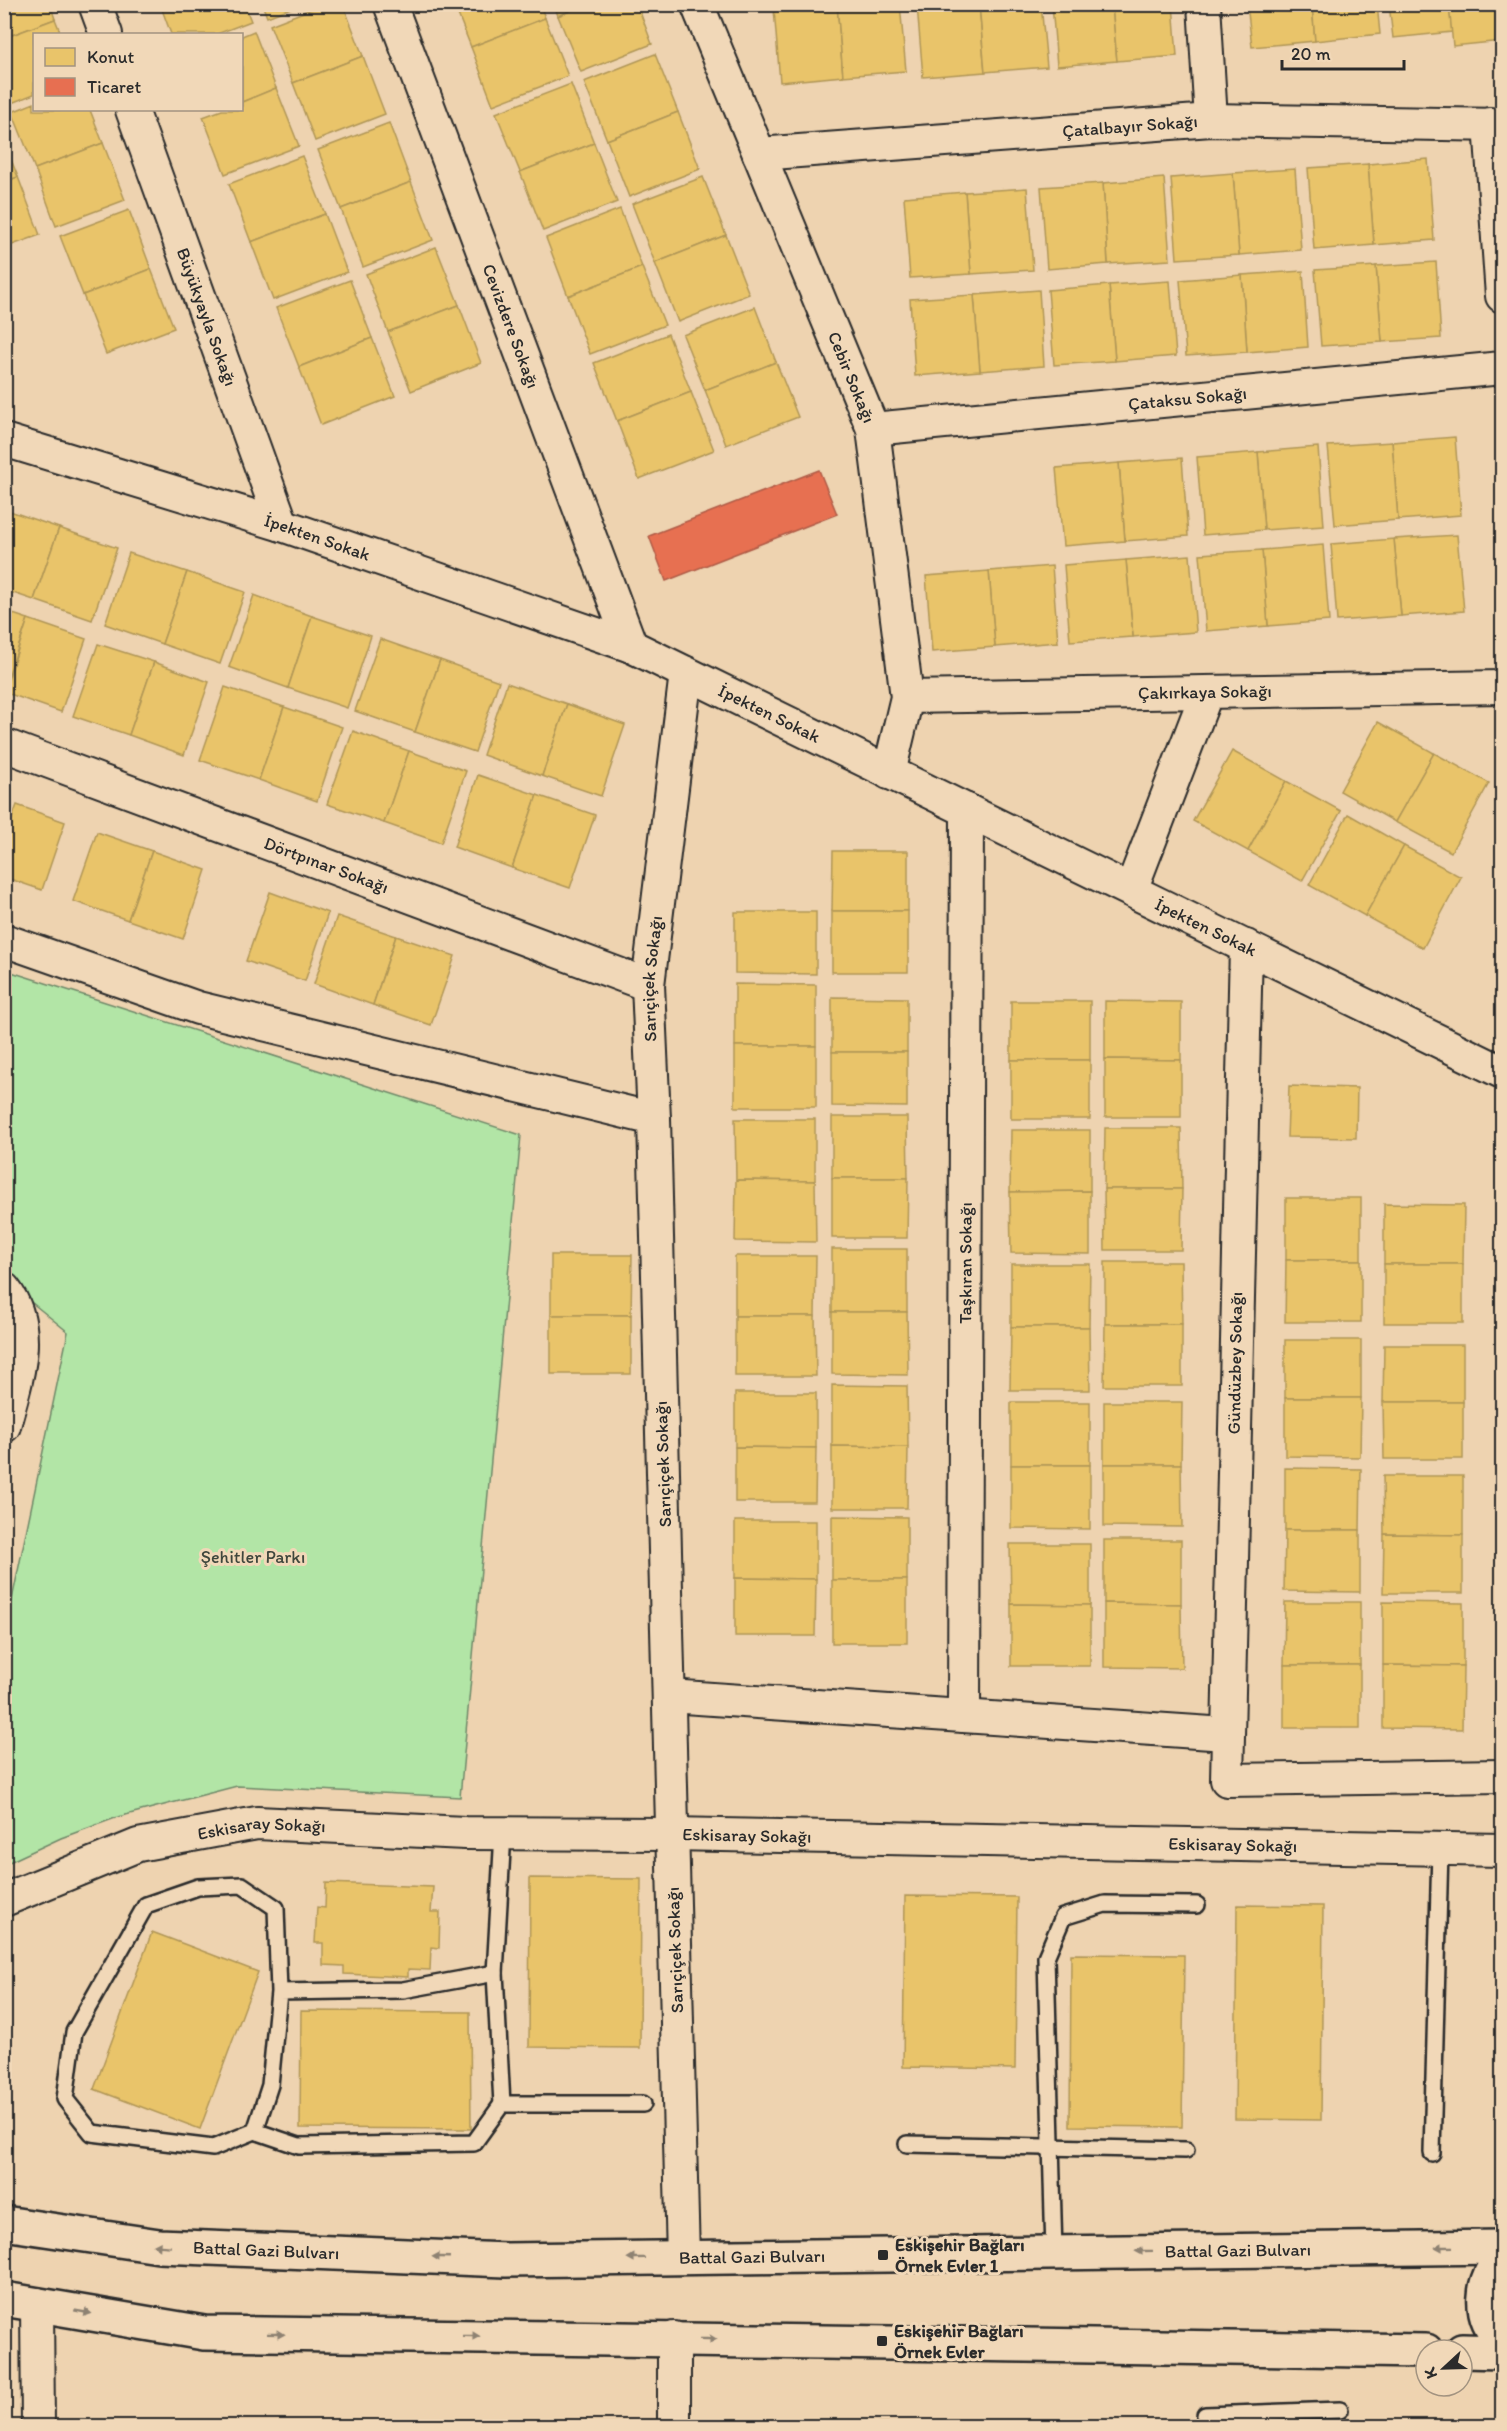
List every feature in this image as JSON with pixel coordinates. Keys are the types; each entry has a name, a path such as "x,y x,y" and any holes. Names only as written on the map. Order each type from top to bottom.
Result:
{"main road":[{"name":"Battal Gazi Bulvarı","path":"4,2223 159,2246 506,2260 1503,2247"},
{"path":"1503,2258 1493,2268 1486,2283 1484,2301 1488,2318 1503,2339"},
{"path":"4,2299 204,2333 674,2338 1414,2351"},
{"path":"1474,2351 1503,2352"}],"street":[{"path":"95,4 106,33"},
{"name":"Cevizdere Sokağı","path":"390,4 631,646"},
{"name":"Cebir Sokağı","path":"697,4 873,429 907,697 890,773"},
{"path":"1204,4 1211,120"},
{"name":"Büyükyayla Sokağı","path":"132,111 282,525"},
{"name":"Çatalbayır Sokağı","path":"759,154 1211,120 1496,124"},
{"path":"1496,124 1503,296"},
{"name":"Çataksu Sokağı","path":"873,429 1503,368"},
{"name":"İpekten Sokak","path":"4,440 282,525 631,646 1503,1072"},
{"name":"Sarıçiçek Sokağı","path":"683,2258 654,1119 648,985 686,673"},
{"name":"Çakırkaya Sokağı","path":"907,697 1503,687"},
{"path":"1131,890 1208,692"},
{"name":"Dörtpınar Sokağı","path":"4,745 648,985"},
{"name":"Taşkıran Sokağı","path":"964,1716 967,810"},
{"path":"4,940 198,1008 654,1119"},
{"name":"Gündüzbey Sokağı","path":"1246,946 1226,1734 1227,1780 1503,1776"},
{"path":"4,1289 19,1320 22,1351 4,1426"},
{"path":"669,1696 1226,1734"},
{"name":"Eskisaray Sokağı","path":"4,1900 138,1845 257,1823 502,1833 672,1834 1503,1850"},
{"path":"37,2304 38,2427"},
{"path":"674,2338 674,2427"}],"lane":[{"path":"255,2131 270,2085 279,1992 276,1908 242,1885 198,1887 146,1905 74,2032 65,2099 92,2133 213,2148 255,2131 299,2146 474,2143 502,2104 495,1973 502,1833"},
{"path":"1432,2152 1440,1850"},
{"path":"1054,2253 1046,1957 1063,1917 1105,1904 1197,1905"},
{"path":"279,1992 403,1990 495,1973"},
{"path":"502,2104 643,2104"},
{"path":"907,2144 1186,2150"},
{"path":"1205,2427 1205,2415 1340,2410"}],"green space":[{"name":"Şehitler Parkı","path":"5,970 521,1135 460,1797 237,1786 118,1817 61,1838 5,1864 5,1633 68,1332 5,1281"}],"building: Konut":[{"path":"4,4 50,4 55,19 4,38"},
{"path":"160,4 244,4 251,21 220,33 171,33"},
{"path":"262,4 301,4 267,17"},
{"path":"324,4 343,4 363,56 293,83 270,25"},
{"path":"454,4 540,4 545,18 471,47"},
{"path":"554,4 586,4 558,16"},
{"path":"586,4 637,4 652,44 581,72 558,16"},
{"path":"837,4 843,76 780,82 774,9"},
{"path":"837,4 900,4 906,71 843,76"},
{"path":"979,4 985,72 923,77 917,5"},
{"path":"979,4 1041,4 1047,67 985,72"},
{"path":"1052,4 1112,4 1117,61 1057,66"},
{"path":"1112,4 1173,4 1177,56 1117,61"},
{"path":"1247,4 1312,4 1315,41 1252,47"},
{"path":"1312,4 1377,4 1380,34 1315,41"},
{"path":"1389,4 1449,4 1452,32 1393,38"},
{"path":"1449,4 1502,4 1502,41 1453,46"},
{"path":"545,18 568,76 493,105 471,47"},
{"path":"55,19 61,33 33,33 33,94 9,104 4,91 4,38"},
{"path":"254,31 276,88 243,102 243,36"},
{"path":"655,54 678,112 607,140 584,82"},
{"path":"363,56 385,114 315,141 293,83"},
{"path":"571,84 594,143 520,172 496,113"},
{"path":"276,88 299,146 225,174 203,117 219,111 243,111 243,102"},
{"path":"33,103 33,111 90,111 103,143 35,169 12,112"},
{"path":"678,112 700,169 629,197 607,140"},
{"path":"389,123 411,182 341,209 318,150"},
{"path":"4,142 18,177 4,182"},
{"path":"103,143 125,200 56,226 35,169"},
{"path":"594,143 617,202 543,231 520,172"},
{"path":"302,156 325,214 251,242 229,184"},
{"path":"1428,159 1434,240 1374,245 1368,164"},
{"path":"1368,164 1374,245 1314,250 1308,168"},
{"path":"1295,169 1301,250 1239,255 1233,173"},
{"path":"1233,173 1239,255 1177,259 1171,178"},
{"path":"18,177 40,235 4,248 4,182"},
{"path":"703,177 726,235 655,263 632,204"},
{"path":"1164,178 1170,260 1108,264 1103,183"},
{"path":"411,182 433,240 363,267 341,209"},
{"path":"1103,183 1108,264 1047,269 1041,187"},
{"path":"1027,188 1033,270 971,274 965,192"},
{"path":"965,192 971,274 910,278 904,197"},
{"path":"620,209 642,267 568,296 546,238"},
{"path":"129,210 151,269 83,295 60,236"},
{"path":"325,214 347,272 273,300 251,242"},
{"path":"726,235 749,294 678,322 655,263"},
{"path":"436,247 459,305 388,332 366,274"},
{"path":"1436,262 1441,338 1382,342 1376,266"},
{"path":"1376,266 1382,342 1321,346 1315,270"},
{"path":"642,267 665,325 590,354 568,296"},
{"path":"151,269 174,328 106,354 83,295"},
{"path":"1303,271 1308,347 1247,352 1242,275"},
{"path":"1242,275 1247,352 1186,356 1180,280"},
{"path":"350,280 372,338 299,367 276,308"},
{"path":"1170,281 1176,356 1115,361 1109,285"},
{"path":"1109,285 1115,361 1054,365 1048,290"},
{"path":"1039,290 1044,366 980,371 974,295"},
{"path":"974,295 980,371 915,376 910,299"},
{"path":"459,305 481,363 411,391 388,332"},
{"path":"755,307 776,362 705,390 683,335"},
{"path":"668,334 691,392 617,421 594,363"},
{"path":"372,338 395,396 321,425 299,367"},
{"path":"776,362 798,417 726,445 705,390"},
{"path":"691,392 714,450 639,479 617,421"},
{"path":"1455,437 1461,515 1398,520 1392,442"},
{"path":"1392,442 1398,520 1335,525 1328,446"},
{"path":"1318,447 1324,526 1264,530 1258,452"},
{"path":"1258,452 1264,530 1203,535 1197,457"},
{"path":"1182,458 1188,536 1125,541 1119,463"},
{"path":"1119,463 1125,541 1063,546 1056,468"},
{"path":"4,509 59,528 34,600 4,590"},
{"path":"59,528 117,548 92,620 34,600"},
{"path":"1457,535 1464,611 1401,616 1394,539"},
{"path":"1394,539 1401,616 1337,621 1331,544"},
{"path":"1323,545 1329,621 1268,626 1262,550"},
{"path":"1262,550 1268,626 1206,631 1200,554"},
{"path":"129,553 187,572 162,644 105,624"},
{"path":"1190,555 1196,632 1133,637 1126,560"},
{"path":"1126,560 1133,637 1070,641 1064,565"},
{"path":"1052,566 1058,642 995,647 989,571"},
{"path":"989,571 995,647 932,652 926,576"},
{"path":"187,572 245,592 220,664 162,644"},
{"path":"254,595 312,616 288,688 229,667"},
{"path":"4,611 28,619 4,688"},
{"path":"312,616 371,636 347,708 288,688"},
{"path":"28,619 86,639 61,712 4,692"},
{"path":"380,639 440,660 415,732 355,711"},
{"path":"98,644 154,662 129,735 73,716"},
{"path":"440,660 499,681 475,752 415,732"},
{"path":"154,662 209,682 184,755 129,735"},
{"path":"507,683 567,704 542,776 483,755"},
{"path":"225,687 284,707 259,780 200,760"},
{"path":"567,704 625,725 601,796 542,776"},
{"path":"284,707 342,727 317,801 259,780"},
{"path":"1378,722 1434,753 1395,822 1340,791"},
{"path":"353,731 409,751 384,823 327,804"},
{"path":"409,751 466,771 441,843 384,823"},
{"path":"1232,751 1286,781 1248,851 1193,821"},
{"path":"1434,753 1489,783 1451,852 1395,822"},
{"path":"478,775 537,795 512,868 454,847"},
{"path":"1286,781 1341,811 1302,881 1248,851"},
{"path":"537,795 595,815 570,888 512,868"},
{"path":"17,805 65,822 42,890 4,877 4,840"},
{"path":"1348,814 1404,846 1365,916 1309,885"},
{"path":"97,832 152,851 128,920 73,901"},
{"path":"1404,846 1461,877 1423,948 1365,916"},
{"path":"152,851 206,870 183,939 128,920"},
{"path":"833,851 908,851 908,911 832,911"},
{"path":"270,892 328,913 305,981 246,961"},
{"path":"832,911 908,911 908,972 832,972"},
{"path":"735,912 816,912 816,974 735,973"},
{"path":"337,916 396,936 373,1005 314,984"},
{"path":"396,936 455,956 431,1025 373,1005"},
{"path":"735,984 816,985 816,1046 735,1046"},
{"path":"832,997 907,998 907,1052 832,1052"},
{"path":"1011,1001 1090,1001 1090,1060 1011,1060"},
{"path":"1105,1001 1181,1002 1181,1060 1105,1059"},
{"path":"735,1046 816,1046 816,1107 735,1107"},
{"path":"832,1052 907,1052 907,1107 832,1106"},
{"path":"1105,1059 1181,1060 1181,1117 1105,1117"},
{"path":"1011,1060 1090,1060 1090,1119 1011,1119"},
{"path":"1289,1086 1357,1088 1356,1138 1287,1137"},
{"path":"832,1117 907,1117 908,1178 832,1178"},
{"path":"735,1119 815,1119 815,1181 736,1180"},
{"path":"1105,1128 1181,1128 1182,1189 1104,1189"},
{"path":"1011,1130 1090,1130 1090,1191 1010,1192"},
{"path":"832,1178 908,1178 907,1238 832,1238"},
{"path":"736,1180 815,1181 816,1242 735,1241"},
{"path":"1104,1189 1182,1189 1181,1250 1105,1250"},
{"path":"1090,1191 1090,1254 1011,1253 1010,1192"},
{"path":"1286,1198 1361,1198 1361,1260 1286,1260"},
{"path":"1384,1204 1464,1205 1463,1264 1384,1264"},
{"path":"832,1249 907,1249 907,1312 832,1312"},
{"path":"551,1255 632,1255 631,1315 551,1315"},
{"path":"735,1256 816,1256 815,1316 735,1316"},
{"path":"1286,1260 1361,1260 1361,1322 1285,1322"},
{"path":"1105,1262 1181,1262 1182,1324 1105,1324"},
{"path":"1011,1264 1090,1264 1089,1327 1011,1327"},
{"path":"1384,1264 1463,1264 1463,1323 1384,1323"},
{"path":"832,1312 907,1312 908,1375 832,1374"},
{"path":"551,1315 631,1315 631,1374 551,1374"},
{"path":"735,1316 815,1316 816,1376 735,1376"},
{"path":"1105,1324 1182,1324 1182,1386 1104,1386"},
{"path":"1011,1327 1089,1327 1090,1390 1010,1390"},
{"path":"1285,1340 1361,1340 1361,1398 1285,1398"},
{"path":"1384,1345 1463,1345 1463,1402 1383,1402"},
{"path":"832,1385 907,1386 908,1447 832,1446"},
{"path":"735,1393 816,1393 816,1448 735,1447"},
{"path":"1285,1398 1361,1398 1360,1457 1285,1456"},
{"path":"1011,1402 1090,1402 1090,1465 1011,1465"},
{"path":"1104,1402 1182,1402 1181,1464 1104,1464"},
{"path":"1383,1402 1463,1402 1463,1459 1384,1459"},
{"path":"832,1446 908,1447 907,1508 832,1508"},
{"path":"735,1447 816,1448 815,1502 735,1502"},
{"path":"1104,1464 1181,1464 1182,1527 1104,1526"},
{"path":"1011,1465 1090,1465 1090,1529 1011,1528"},
{"path":"1285,1468 1361,1469 1360,1530 1285,1530"},
{"path":"1383,1476 1463,1476 1463,1535 1384,1534"},
{"path":"832,1516 907,1517 907,1580 832,1580"},
{"path":"735,1521 816,1521 816,1579 735,1578"},
{"path":"1285,1530 1360,1530 1360,1592 1284,1591"},
{"path":"1384,1534 1463,1535 1463,1593 1383,1593"},
{"path":"1104,1540 1181,1540 1181,1604 1104,1603"},
{"path":"1010,1544 1090,1544 1090,1605 1011,1604"},
{"path":"735,1578 816,1579 815,1636 735,1636"},
{"path":"832,1580 907,1580 907,1643 832,1643"},
{"path":"1285,1602 1360,1602 1360,1665 1284,1665"},
{"path":"1383,1602 1463,1603 1463,1666 1383,1665"},
{"path":"1104,1603 1181,1604 1182,1668 1104,1667"},
{"path":"1011,1604 1090,1605 1090,1666 1011,1666"},
{"path":"1284,1665 1360,1665 1360,1728 1284,1728"},
{"path":"1383,1665 1463,1666 1462,1729 1383,1728"},
{"path":"530,1878 641,1879 640,2048 529,2047"},
{"path":"326,1883 433,1887 431,1912 440,1912 439,1948 431,1947 430,1970 408,1969 408,1977 344,1974 344,1966 323,1965 323,1943 315,1943 317,1907 325,1908"},
{"path":"905,1896 1017,1897 1015,2069 903,2067"},
{"path":"1237,1905 1323,1906 1321,2120 1235,2119"},
{"path":"152,1932 258,1972 200,2129 94,2089"},
{"path":"1071,1954 1184,1955 1182,2127 1070,2126"},
{"path":"301,2011 470,2012 471,2129 300,2128"},
{"path":"737,2424 831,2425 831,2426 737,2426"},
{"path":"927,2424 927,2426 831,2426 831,2425"},
{"path":"985,2424 1080,2424 1080,2426 985,2426"},
{"path":"1080,2424 1175,2424 1175,2426 1080,2426"}],"building: Ticaret":[{"path":"819,470 837,514 666,581 649,536"}],"place":[{"name":"Eskişehir Bağları Örnek Evler 1","path":"883,2255"},
{"name":"Eskişehir Bağları Örnek Evler","path":"882,2341"}]}
